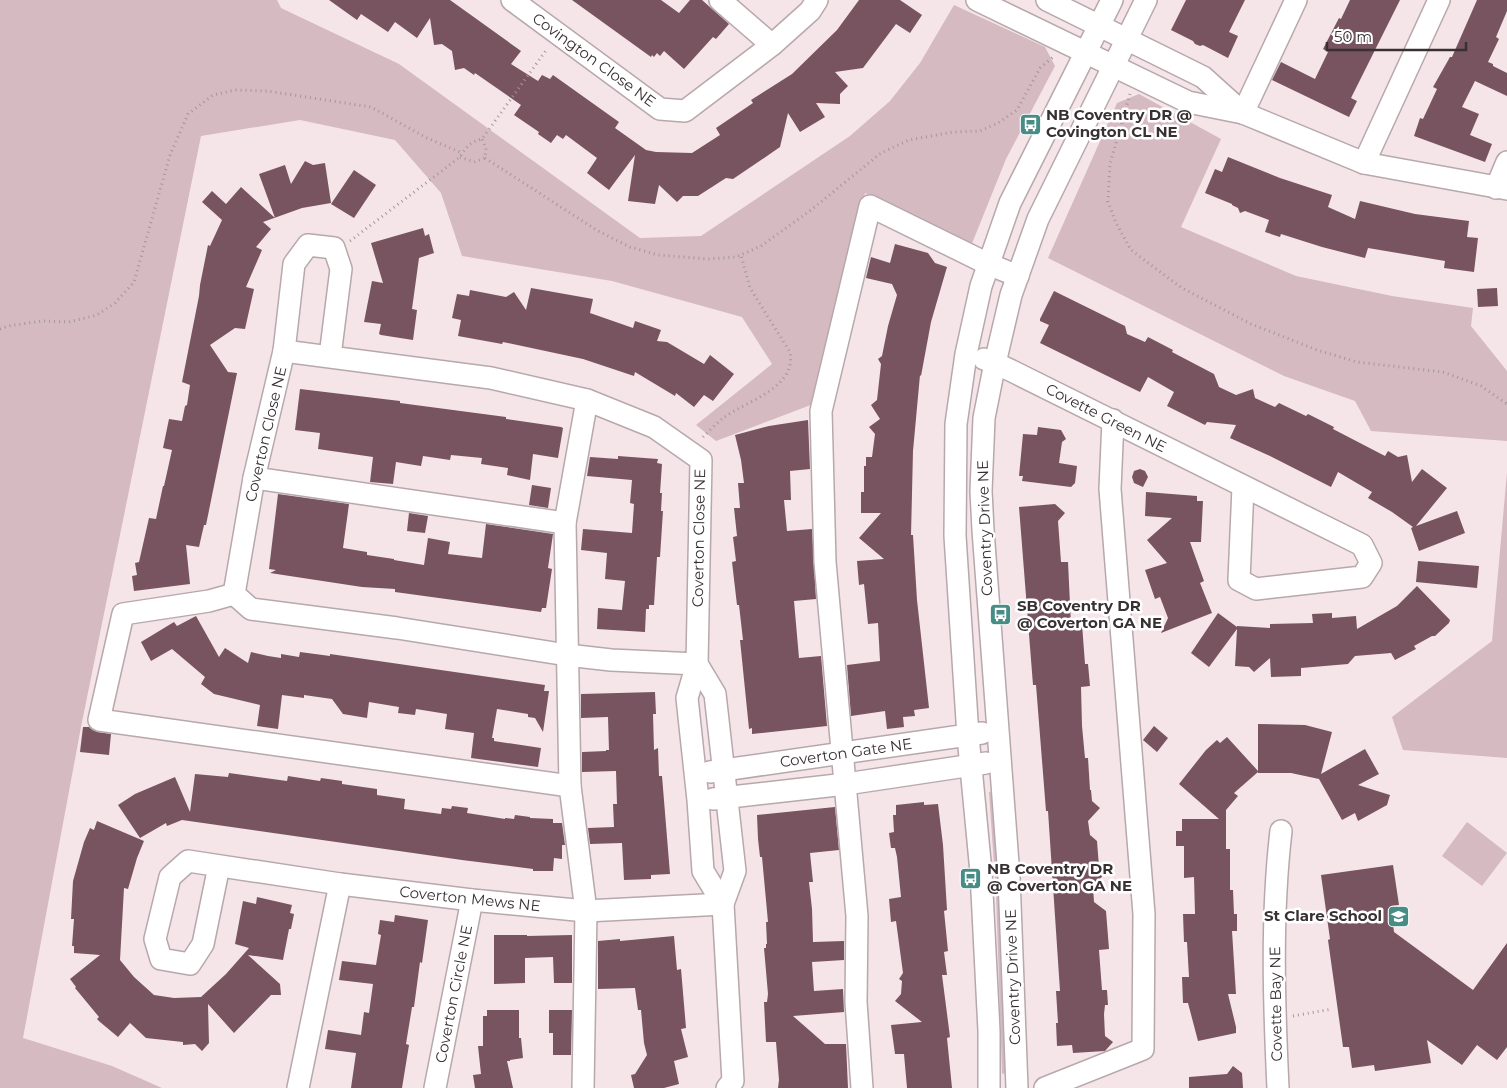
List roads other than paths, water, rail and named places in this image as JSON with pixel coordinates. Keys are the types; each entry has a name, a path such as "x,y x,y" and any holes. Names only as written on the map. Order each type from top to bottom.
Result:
{"street":[{"name":"Covington Close NE","path":"512,0 660,109 686,111 772,45 810,11 817,0"},
{"path":"720,0 772,45"},
{"path":"978,0 1188,102 1243,113 1364,163 1501,189 1507,162"},
{"path":"1047,0 1203,77 1243,113"},
{"name":"Coventry Drive NE","path":"989,1088 989,1030 982,872 968,736 955,536 956,424 966,354 981,286 1010,203 1112,0"},
{"name":"Coventry Drive NE","path":"1017,1088 1009,877 981,491 984,418 1011,295 1038,219 1146,0"},
{"path":"1243,113 1296,0"},
{"path":"1364,163 1440,0"},
{"path":"862,1088 856,1002 856,916 846,784 825,562 821,410 870,206 988,264 1018,276"},
{"path":"284,351 294,264 308,245 334,248 342,269 330,356"},
{"name":"Coverton Close NE","path":"234,594 254,478 284,351 491,378 587,400 654,427 701,460 697,664 687,698 695,774"},
{"name":"Covette Green NE","path":"966,354 995,363 1362,545 1371,562 1362,577 1256,589 1239,580 1243,487"},
{"path":"583,1088 586,911 570,786 565,522 587,400"},
{"path":"1045,1088 1143,1049 1144,914 1110,489 1112,420"},
{"path":"254,478 565,522"},
{"path":"570,786 99,720 123,614 209,601 234,594 251,610 397,628 567,656 697,664 715,694 735,871 723,904 733,1081 727,1088"},
{"name":"Coverton Gate NE","path":"695,774 997,731"},
{"name":"Coverton Gate NE","path":"698,800 846,784 1000,761"},
{"path":"695,774 703,871 723,904"},
{"name":"Covette Bay NE","path":"1278,1088 1275,1019 1276,882 1281,831"},
{"name":"Coverton Mews NE","path":"219,866 203,944 190,964 161,959 155,939 170,877 188,861 340,884 472,900 586,911 723,904"},
{"path":"298,1088 340,884"},
{"name":"Coverton Circle NE","path":"435,1088 472,900"}],"place":[{"name":"NB Coventry DR @ Covington CL NE","path":"1030,124"},
{"name":"SB Coventry DR @ Coverton GA NE","path":"1001,615"},
{"name":"NB Coventry DR @ Coverton GA NE","path":"971,878"},
{"name":"St Clare School","path":"1398,916"}]}
